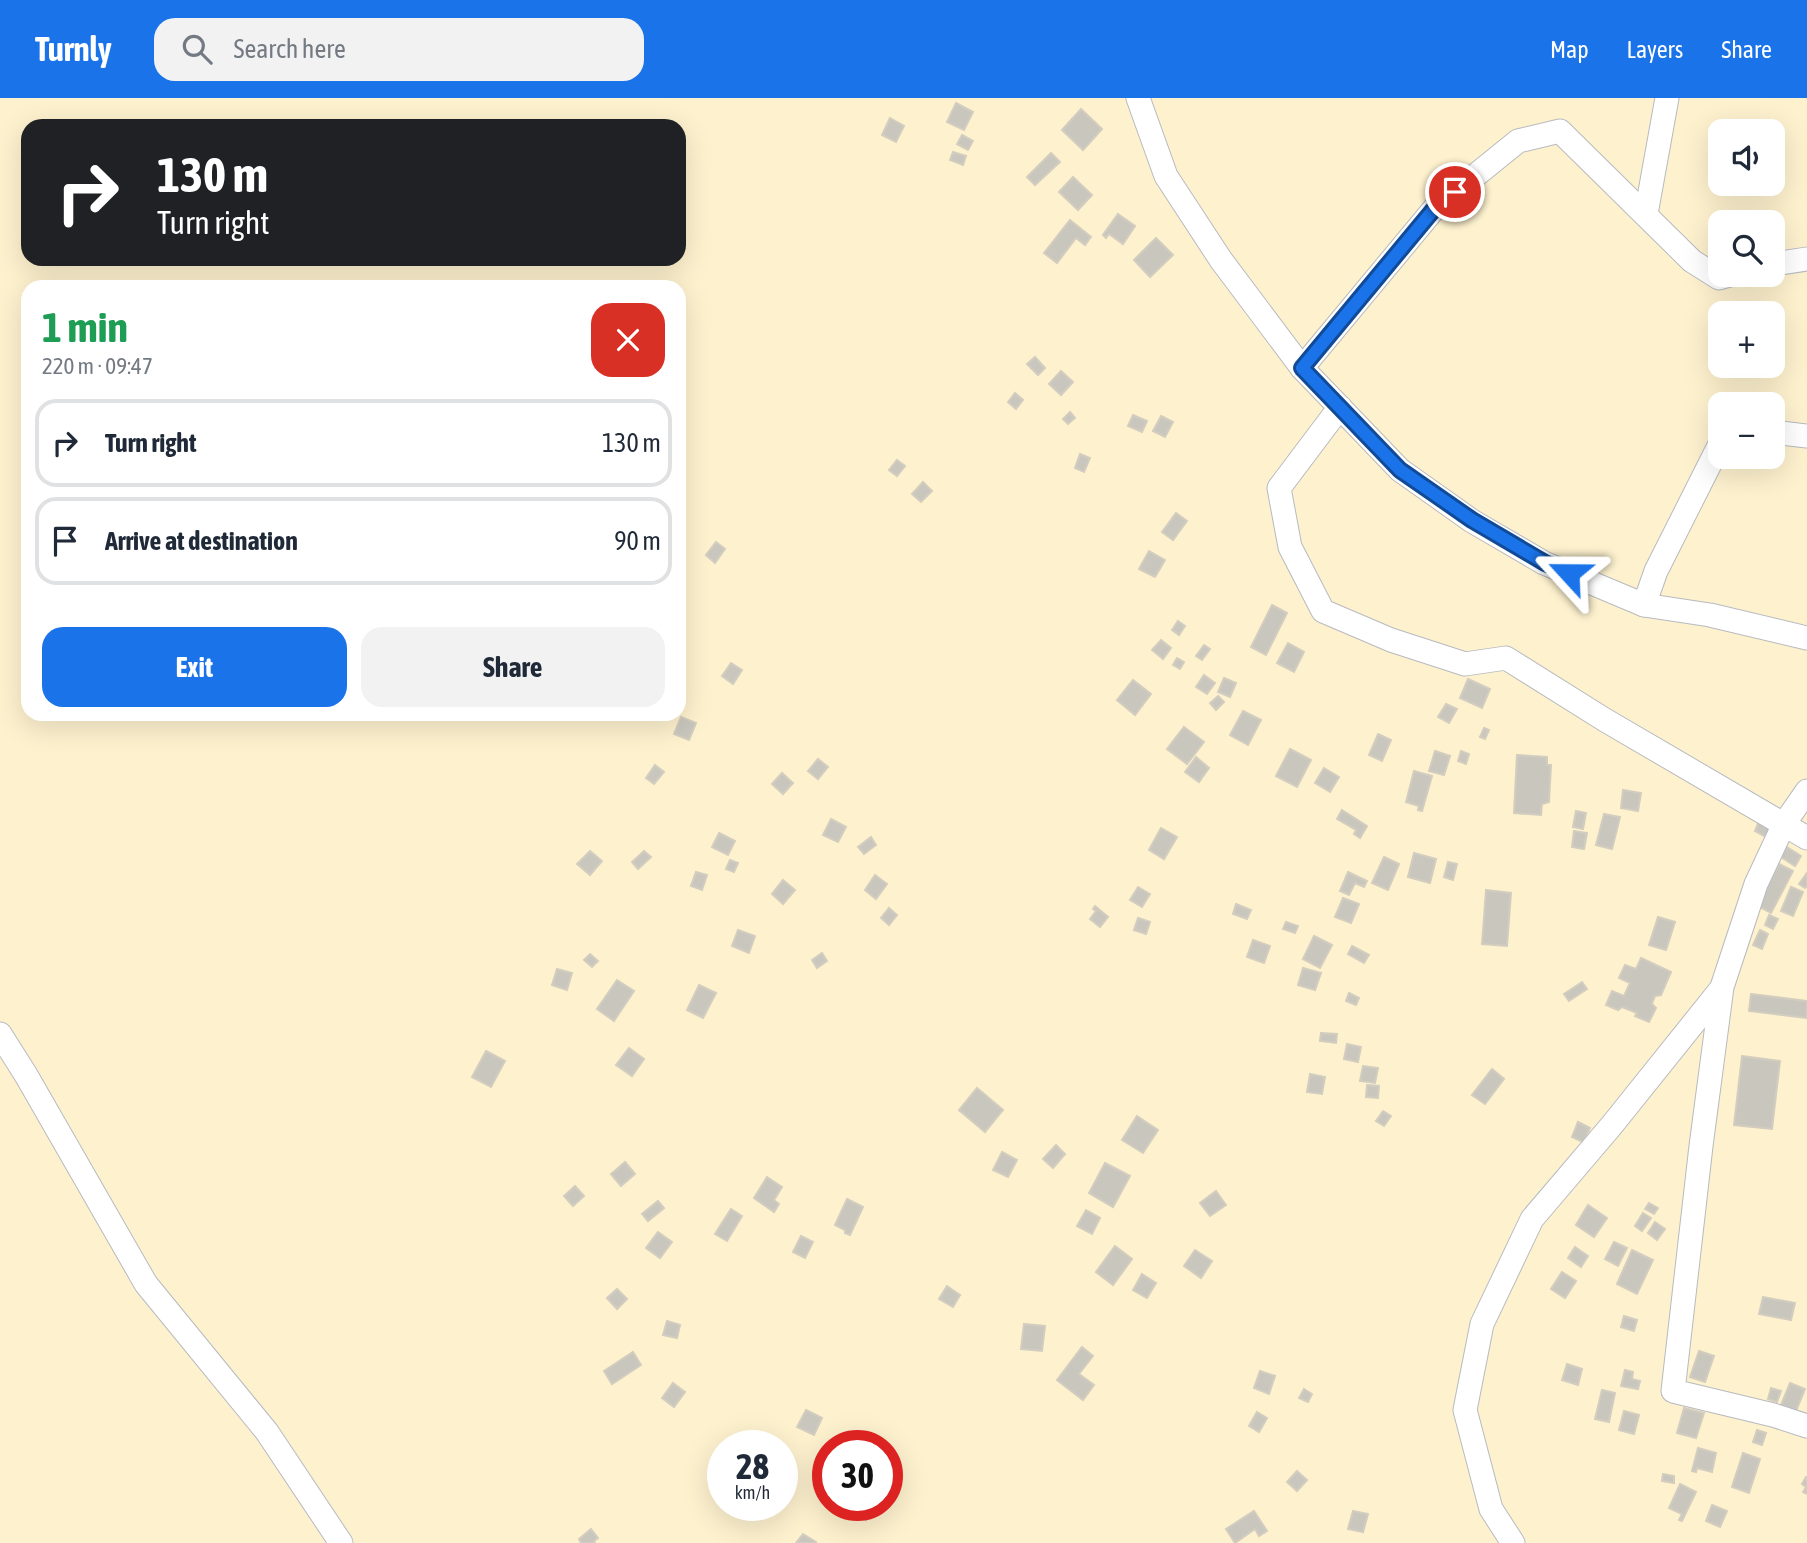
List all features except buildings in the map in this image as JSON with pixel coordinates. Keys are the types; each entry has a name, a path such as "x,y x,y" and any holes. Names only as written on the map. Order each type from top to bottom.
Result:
{"street":[{"path":"1138,98 1166,176 1221,260 1302,368 1400,470 1472,520 1545,563 1644,605 1710,615 1807,638"},
{"path":"1646,214 1667,98"},
{"path":"1302,368 1434,209 1518,141 1560,131 1692,261 1708,271"},
{"path":"1785,262 1807,259"},
{"path":"1340,407 1279,488 1290,547 1323,611 1391,640 1465,664 1506,657 1617,727 1807,838"},
{"path":"1785,433 1807,436"},
{"path":"1644,605 1656,571 1708,468"},
{"path":"1807,791 1783,824 1756,884 1722,988 1673,1391 1807,1426"},
{"path":"1513,1543 1491,1509 1465,1410 1482,1324 1532,1219 1722,988"},
{"path":"0,1034 26,1074 146,1284 267,1432 341,1543"}],"sand":[{"path":"0,98 1807,98 1807,1543 0,1543"}],"route":[{"path":"1455,192 1434,209 1302,368 1400,470 1472,520 1545,563 1569,573"}]}
